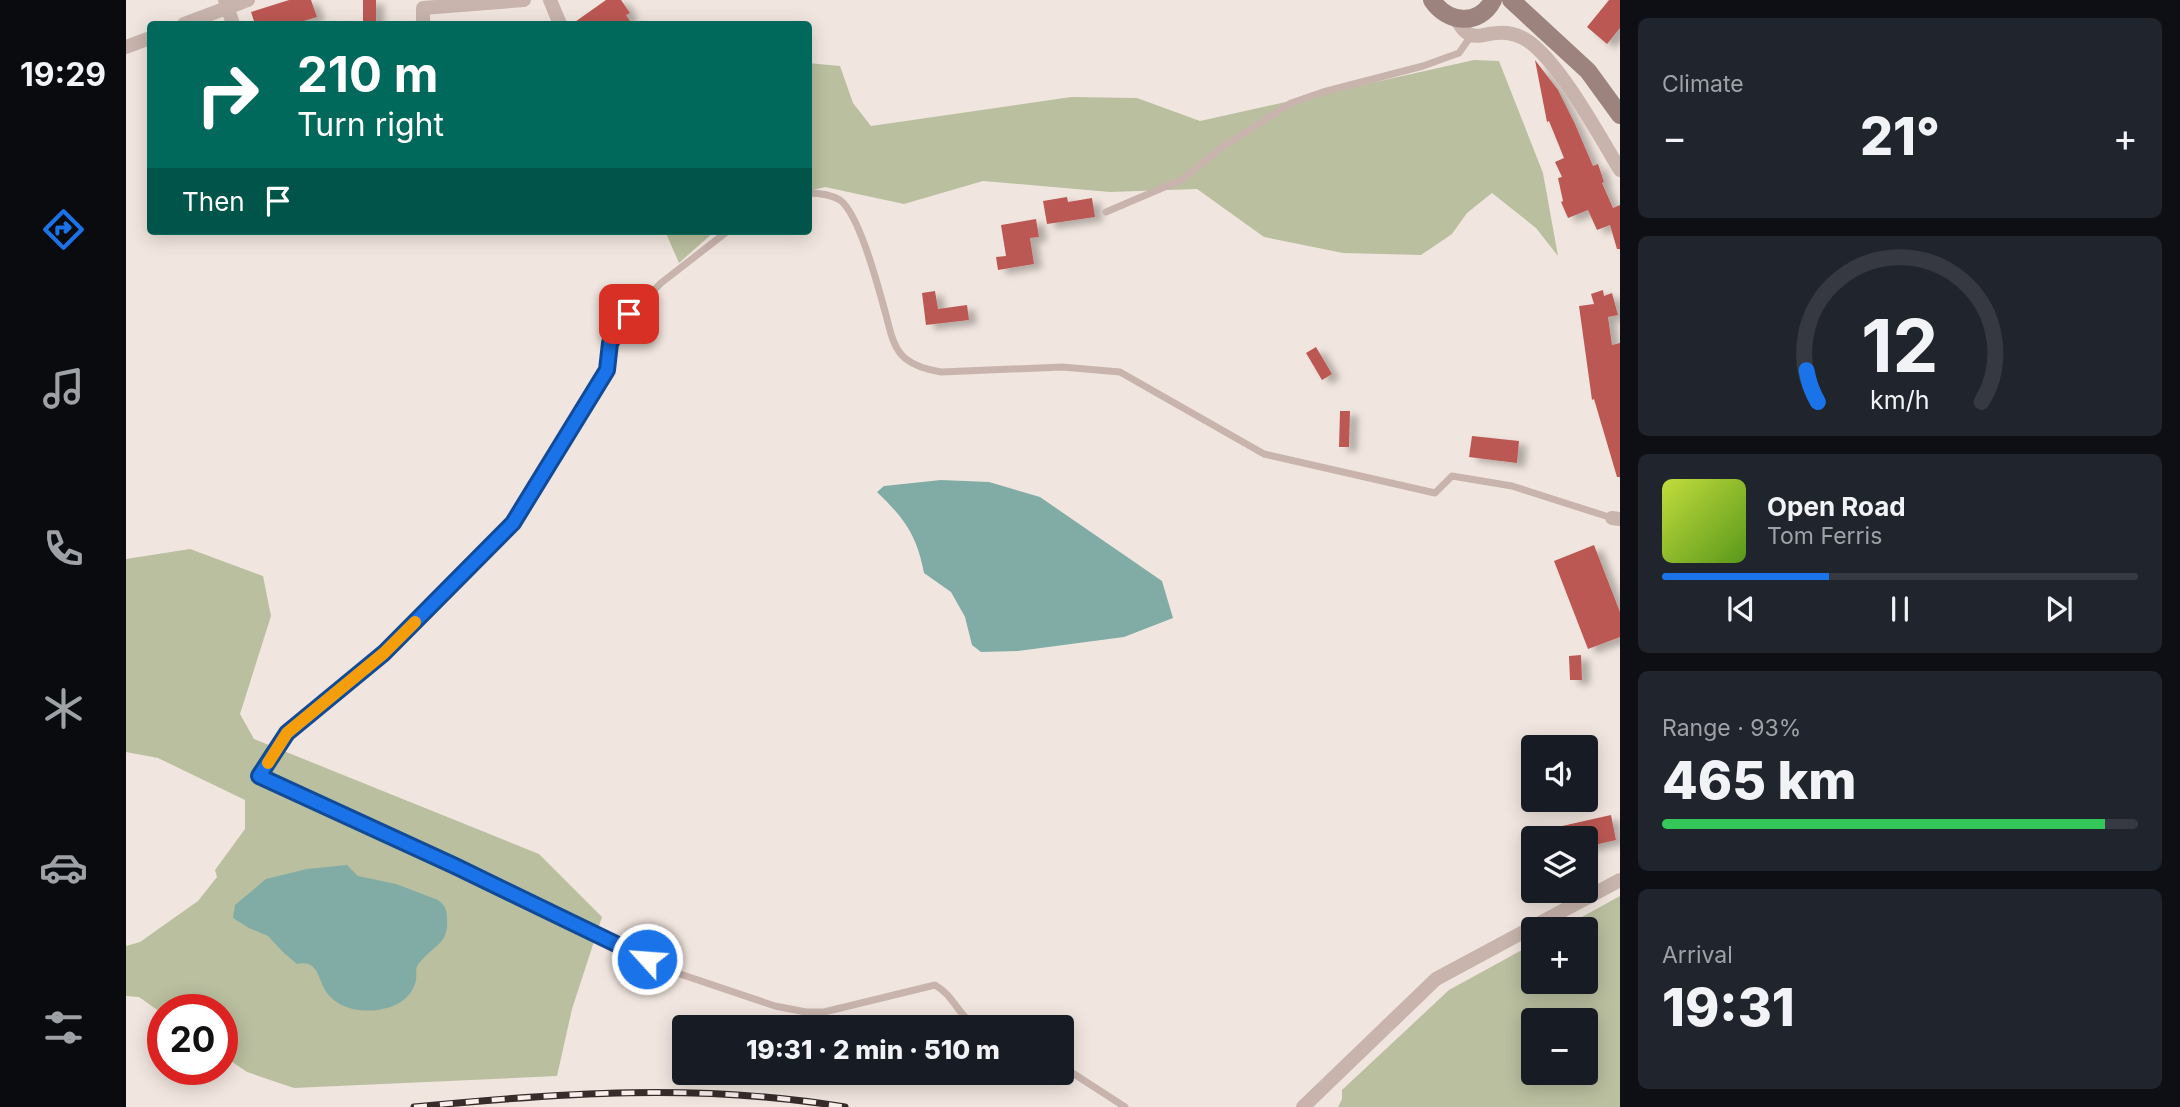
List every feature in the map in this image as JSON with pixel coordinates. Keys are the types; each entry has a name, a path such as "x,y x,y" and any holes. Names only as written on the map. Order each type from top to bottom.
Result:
{"main road":[{"path":"1432,0 1438,9 1456,19 1466,20 1488,6 1535,22"},
{"path":"1511,0 1588,71 1618,110"}],"street":[{"path":"190,21 226,4 248,0"},
{"path":"424,4 524,0"},
{"path":"550,0 559,21"},
{"path":"226,4 232,21"},
{"path":"1456,19 1471,35 1511,33 1527,40 1538,49 1573,95 1620,170"},
{"path":"126,47 147,39"},
{"path":"1303,1107 1436,979 1620,880"}],"lane":[{"path":"1106,212 1181,180 1221,148 1291,103 1459,54 1471,35"},
{"path":"812,193 825,194 841,201 850,211 873,265 892,338 905,359 926,370 941,372 1062,367 1120,372 1264,454 1435,493 1452,476 1511,486 1616,519"},
{"path":"723,235 660,283 629,314 610,343 607,370 513,523 384,653 287,733 259,776 455,866 671,971 775,1006 806,1012 824,1012 935,985 947,992 963,1015"},
{"path":"1074,1074 1125,1107"}],"green space":[{"path":"1474,60 1499,61 1543,173 1558,256 1536,228 1492,193 1467,213 1452,234 1421,255 1343,253 1264,237 1197,189 1110,192 983,181 904,204 825,187 812,190 812,63 840,66 853,103 871,126 1071,97 1137,98 1200,121"},
{"path":"667,235 710,235 679,263"},
{"path":"190,549 263,576 271,616 240,714 254,739 539,854 602,917 572,1009 557,1076 294,1088 247,1072 238,1066 238,994 147,994 147,1003 139,997 126,996 126,946 140,942 198,901 217,877 215,870 245,829 245,800 158,758 126,752 126,559"},
{"path":"1620,896 1620,1107 1338,1107 1342,1090 1449,990 1521,951 1521,994 1598,994 1598,917 1582,917"}],"water":[{"path":"941,480 989,482 1040,497 1162,581 1173,618 1124,637 1018,651 981,652 972,645 965,617 951,592 924,573 918,548 908,528 877,492 884,486"},
{"path":"347,865 358,876 396,884 438,900 446,910 447,927 443,939 419,964 413,989 408,996 394,1006 368,1011 337,1003 327,993 314,967 310,964 297,964 268,936 233,918 235,905 266,879 307,869"}],"building":[{"path":"289,0 311,0 317,17 304,21 254,21 251,12"},
{"path":"363,0 376,0 376,21 363,21"},
{"path":"606,0 621,0 630,13 626,15 630,21 576,21"},
{"path":"1609,0 1620,0 1620,28 1607,44 1587,27"},
{"path":"1535,60 1558,90 1593,166 1598,164 1604,182 1602,183 1613,208 1620,205 1620,249 1617,249 1610,225 1597,230 1588,210 1568,218 1561,202 1563,201 1558,178 1562,177 1555,162 1564,158 1549,121 1547,122"},
{"path":"1067,197 1068,202 1092,198 1095,217 1047,224 1043,201"},
{"path":"1036,219 1039,237 1030,238 1034,264 998,270 996,257 1006,256 1001,225"},
{"path":"1603,290 1604,296 1612,293 1618,315 1608,317 1612,345 1620,343 1620,477 1617,477 1594,399 1592,400 1579,306 1594,304 1591,294"},
{"path":"935,291 938,309 967,305 969,320 926,325 922,293"},
{"path":"1316,347 1332,374 1322,380 1306,353"},
{"path":"1340,411 1350,411 1349,447 1339,447"},
{"path":"1472,436 1519,441 1517,463 1469,457"},
{"path":"1594,545 1620,612 1620,637 1588,649 1554,561"},
{"path":"1581,655 1582,680 1570,680 1569,656"},
{"path":"1611,815 1616,840 1598,844 1598,826 1562,826"}],"railway":[{"path":"414,1107 630,1093 738,1095 845,1107"}],"slow traffic":[{"path":"268,763 287,733 384,653 415,622"}],"route":[{"path":"629,314 610,343 607,370 513,523 384,653 287,733 259,776 455,866 647,959"}]}
